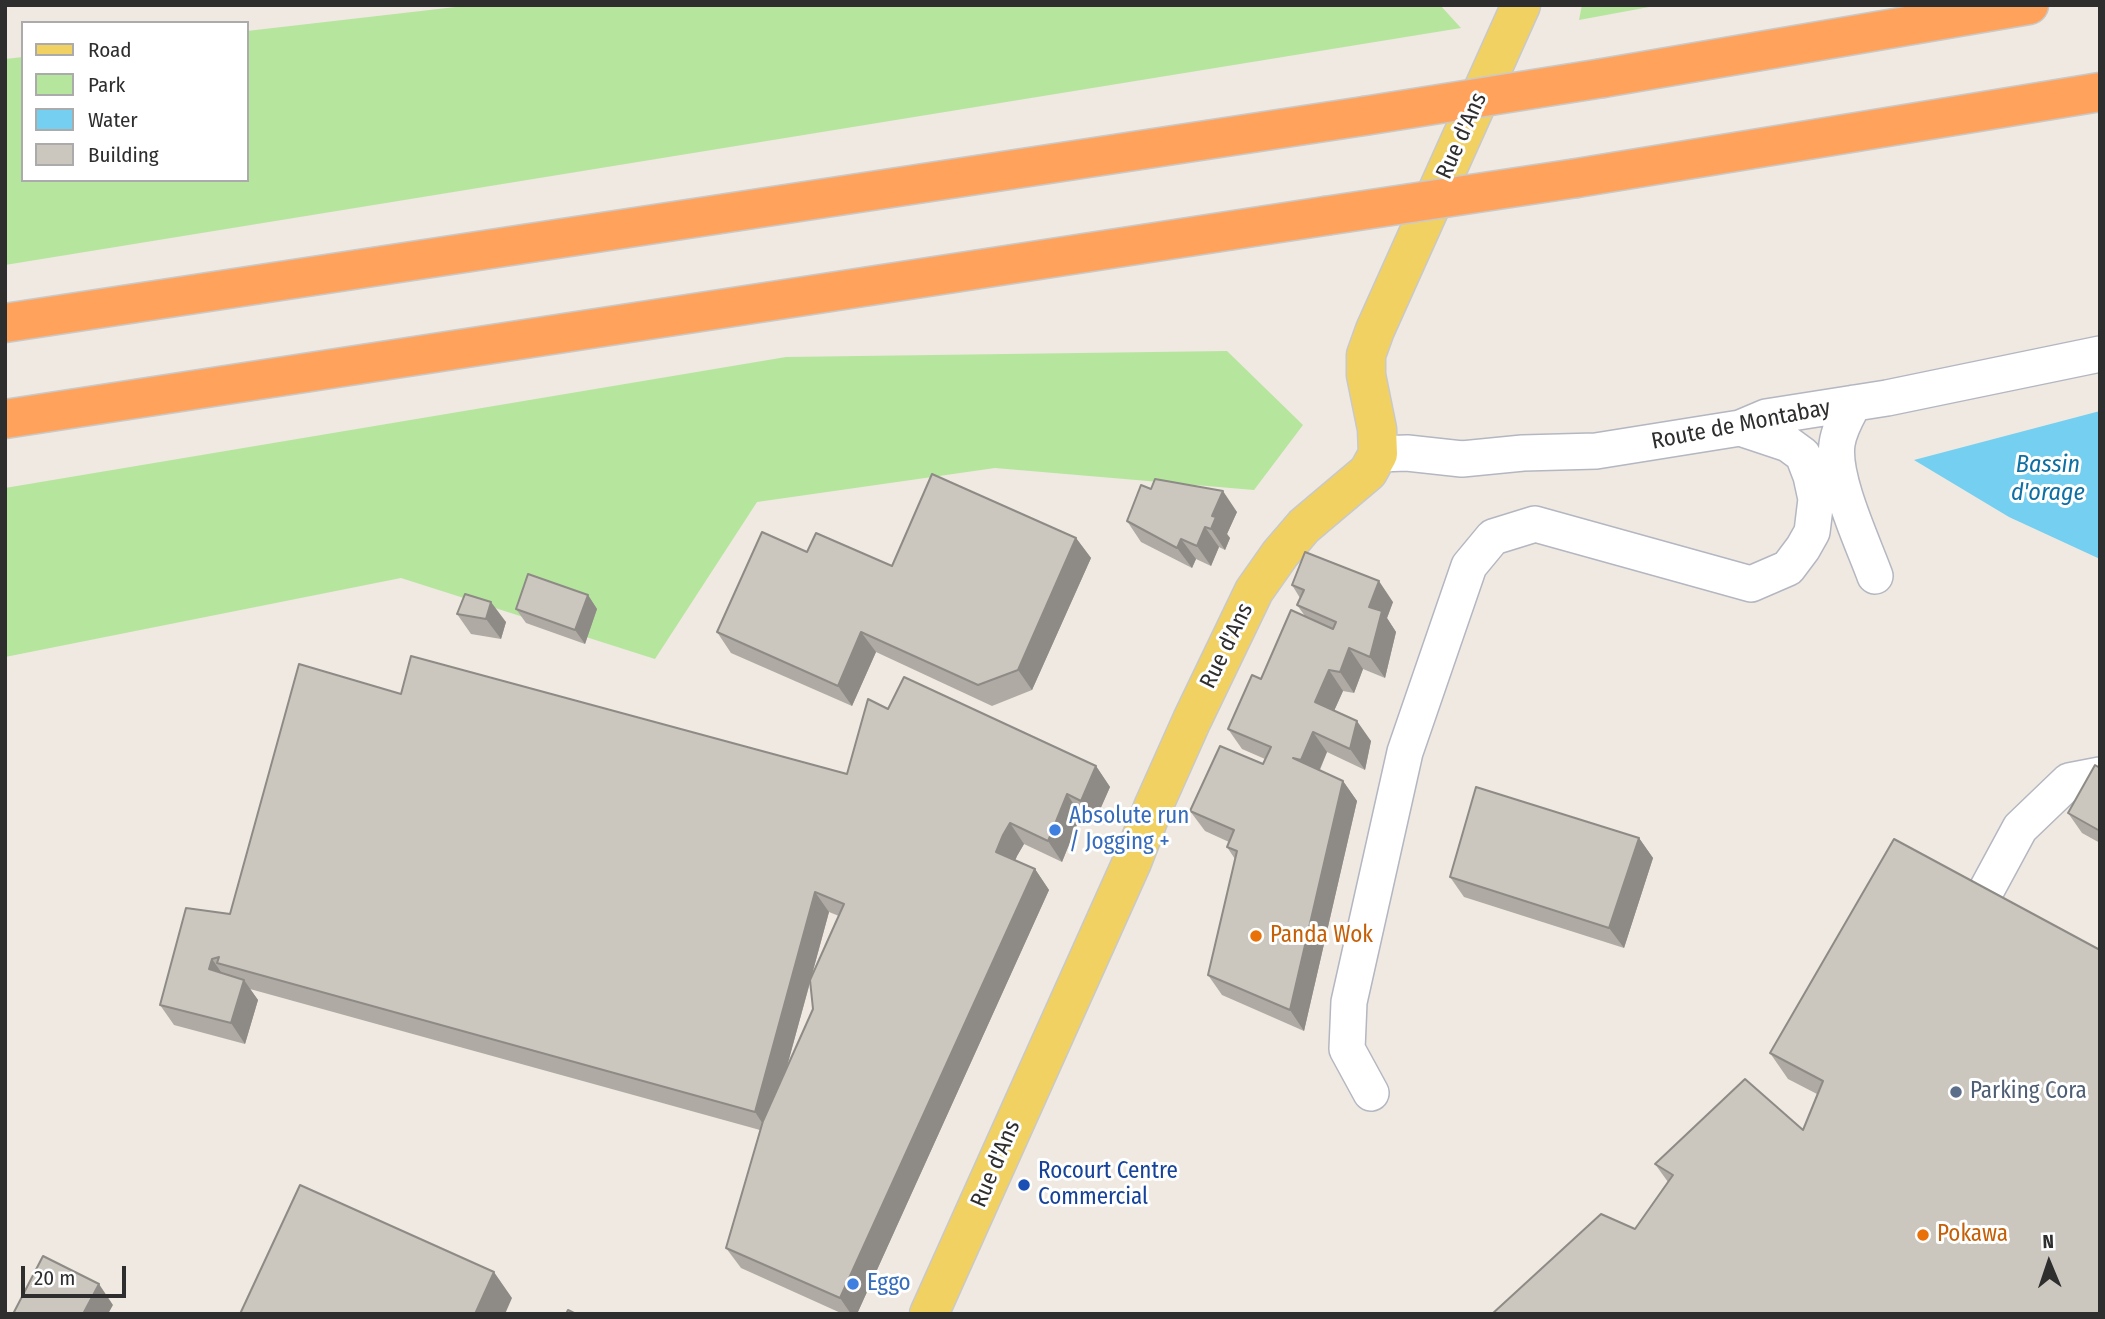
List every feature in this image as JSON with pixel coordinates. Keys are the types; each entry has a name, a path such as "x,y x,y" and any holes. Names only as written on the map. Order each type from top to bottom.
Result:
{"highway":[{"path":"5,323 1364,116 2029,5"},
{"path":"5,419 1577,178 2100,92"}],"main road":[{"name":"Rue d'Ans","path":"929,1314 1132,862 1154,805 1254,591 1304,526 1368,472 1378,454 1377,429 1366,375 1366,355 1521,5"}],"street":[{"name":"Route de Montabay","path":"1378,454 1407,453 1462,459 1523,453 1596,451 1740,428 1766,417 1854,403 2100,354"},
{"path":"1854,403 1840,430 1837,447 1847,499 1875,576"},
{"path":"1371,1093 1347,1049 1349,1002 1405,752 1469,566 1493,537 1535,524 1751,584 1788,568 1812,532 1816,499 1811,476 1803,455 1788,444 1740,428"},
{"path":"1987,889 2020,828 2069,781 2100,775"}],"green space":[{"path":"473,5 1440,5 1461,28 5,265 5,59 21,57 21,182 248,182 248,31"},
{"path":"1582,5 1660,5 1579,20"},
{"path":"1227,351 1303,425 1254,490 995,468 757,502 655,659 401,578 5,657 5,488 786,357"}],"water":[{"name":"Bassin d'orage","path":"2100,411 2100,559 2009,517 1914,460"}],"building":[{"path":"932,474 1076,538 1018,670 978,685 861,632 838,686 717,632 762,532 807,552 816,533 892,566"},
{"path":"1155,479 1223,491 1212,516 1216,517 1211,529 1205,527 1197,546 1181,539 1177,548 1127,521 1141,485 1151,489"},
{"path":"1305,552 1379,581 1369,607 1382,611 1370,657 1349,648 1340,672 1329,670 1315,702 1357,721 1350,749 1313,732 1301,760 1293,758 1343,781 1290,1010 1208,975 1237,851 1227,847 1234,830 1190,811 1220,746 1263,764 1271,747 1228,729 1252,675 1261,679 1291,610 1333,629 1336,622 1297,605 1304,590 1292,585"},
{"path":"528,574 588,595 575,630 516,609"},
{"path":"465,594 491,602 486,619 457,614"},
{"path":"411,656 847,774 868,699 888,709 904,677 1096,766 1081,801 1067,794 1048,841 1010,823 1003,835 996,852 1035,869 840,1298 726,1248 763,1121 813,1009 810,980 844,904 815,892 755,1112 217,963 219,957 212,959 209,969 244,980 231,1023 160,1005 186,908 230,914 299,664 401,694"},
{"path":"2095,765 2100,768 2100,831 2068,813"},
{"path":"1476,787 1639,838 1609,928 1450,877"},
{"name":"Parking Cora","path":"1894,839 2100,950 2100,1314 1492,1314 1601,1214 1635,1229 1673,1175 1655,1164 1745,1079 1803,1130 1823,1081 1770,1053"},
{"path":"300,1185 494,1272 475,1314 240,1314"},
{"path":"43,1256 99,1284 83,1314 13,1314"}],"place":[{"name":"Absolute run / Jogging +","path":"1055,830"},
{"name":"Panda Wok","path":"1256,936"},
{"name":"Parking Cora","path":"1956,1092"},
{"name":"Rocourt Centre Commercial","path":"1024,1185"},
{"name":"Pokawa","path":"1923,1235"},
{"name":"Eggo","path":"853,1284"}]}
